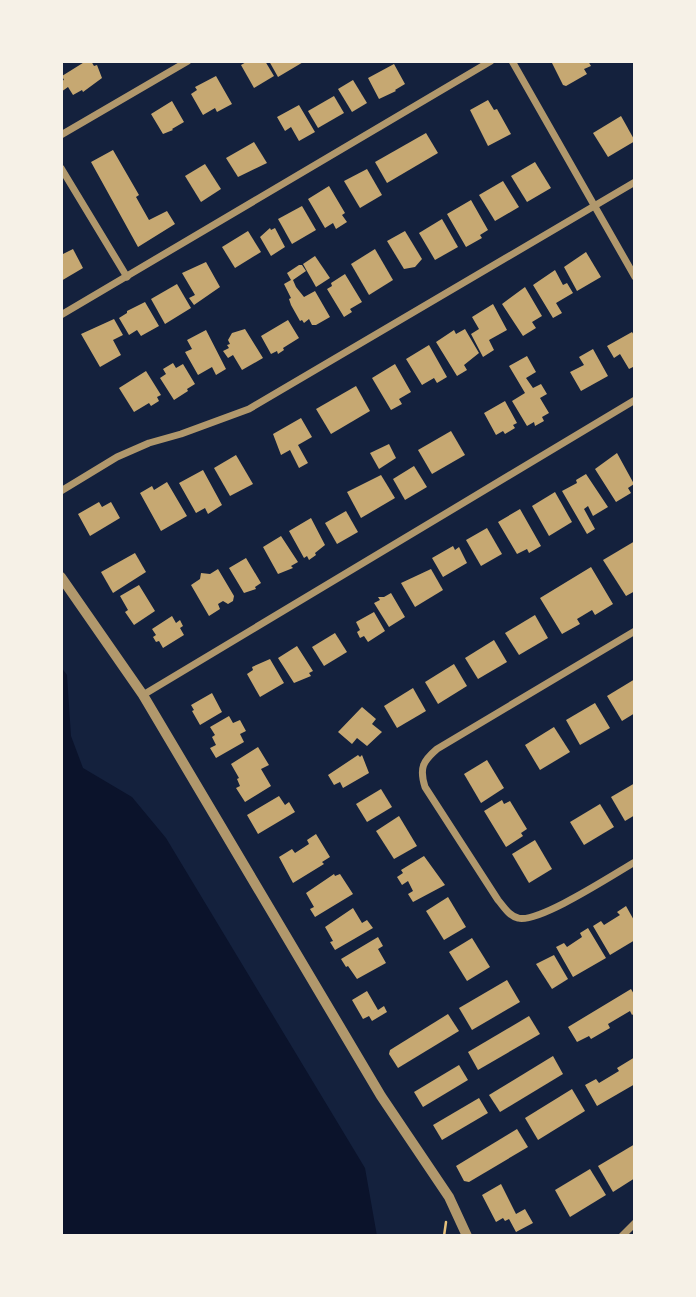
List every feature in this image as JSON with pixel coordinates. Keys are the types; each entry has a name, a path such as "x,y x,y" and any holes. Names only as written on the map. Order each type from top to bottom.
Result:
{"street":[{"path":"61,135 188,61"},
{"path":"61,316 491,61"},
{"path":"512,61 635,277"},
{"path":"61,168 127,277"},
{"path":"61,491 117,457 149,443 248,409 635,182"},
{"path":"143,695 635,400"},
{"path":"61,577 143,695 381,1096 449,1198 467,1236"},
{"path":"635,631 437,749 422,766 421,774 425,787 509,913 518,919 528,919 547,912 635,862"},
{"path":"622,1236 635,1223"}],"water":[{"path":"61,667 67,675 71,736 83,768 132,797 166,838 365,1168 377,1236 61,1236"}],"building":[{"path":"86,61 97,65 102,78 83,92 82,90 73,95 68,87 61,92 61,81 64,80 62,76"},
{"path":"248,61 265,61 274,76 254,88 241,65"},
{"path":"269,61 305,61 278,77"},
{"path":"551,61 588,61 591,66 584,69 587,74 566,86"},
{"path":"394,64 405,84 379,99 368,78"},
{"path":"216,76 232,104 217,112 215,108 203,115 191,94 197,90 195,87"},
{"path":"353,80 367,103 352,112 338,89"},
{"path":"334,96 344,113 318,128 308,111"},
{"path":"488,100 494,110 497,109 511,134 488,146 470,110"},
{"path":"172,101 184,122 163,134 151,114"},
{"path":"299,105 315,132 299,141 291,127 285,131 277,117"},
{"path":"621,116 635,141 608,157 593,133"},
{"path":"426,133 438,153 387,183 375,162"},
{"path":"254,142 267,163 238,177 226,158"},
{"path":"113,150 139,195 136,197 149,220 167,211 175,224 138,247 91,162"},
{"path":"535,162 551,188 527,202 511,176"},
{"path":"205,164 221,189 201,202 185,176"},
{"path":"367,169 382,195 360,208 344,181"},
{"path":"503,181 519,207 495,221 479,195"},
{"path":"329,186 345,213 342,215 347,222 336,229 333,223 325,228 308,199"},
{"path":"471,200 488,230 480,235 482,238 466,247 447,214"},
{"path":"302,206 316,230 292,244 278,219"},
{"path":"442,219 458,247 435,260 419,233"},
{"path":"270,228 275,228 285,247 271,256 260,237"},
{"path":"248,231 261,252 235,268 222,247"},
{"path":"405,231 422,259 415,267 404,269 387,241"},
{"path":"73,249 83,268 61,281 61,255"},
{"path":"375,249 393,280 369,295 351,264"},
{"path":"586,252 601,277 577,291 564,267"},
{"path":"315,256 330,278 316,287 303,264"},
{"path":"206,262 220,287 194,305 189,298 195,295 182,273"},
{"path":"299,265 306,271 293,280 296,287 304,297 315,291 330,317 316,325 312,325 309,319 304,323 300,321 284,284 291,280 287,273"},
{"path":"555,270 563,285 567,283 573,293 556,303 562,313 553,318 533,285"},
{"path":"345,274 362,302 350,309 352,312 344,317 327,289"},
{"path":"177,284 191,308 165,324 151,299"},
{"path":"525,287 542,316 532,322 536,328 523,336 502,304"},
{"path":"145,302 159,326 141,336 137,330 129,335 119,318"},
{"path":"493,304 507,330 489,340 494,350 483,357 471,334 479,329 472,317"},
{"path":"114,319 123,335 113,340 121,355 100,367 81,334"},
{"path":"288,320 299,338 278,354 277,351 271,354 261,336"},
{"path":"245,329 263,358 242,370 233,355 228,358 223,351 229,348 228,340 232,333"},
{"path":"465,329 479,353 464,365 467,370 457,376 436,342 454,330 456,334"},
{"path":"206,330 226,369 216,375 212,367 198,375 185,352 192,349 187,340"},
{"path":"632,332 635,337 635,366 629,369 620,354 614,358 607,346"},
{"path":"429,345 447,377 437,383 434,378 422,385 406,359"},
{"path":"593,349 608,376 581,391 570,372 584,365 579,357"},
{"path":"527,356 536,372 526,378 533,388 541,384 547,394 540,398 549,413 542,417 544,421 535,426 534,422 527,426 512,401 525,393 509,366"},
{"path":"173,363 176,368 183,364 195,384 174,400 160,378 166,374 163,369"},
{"path":"395,364 411,392 399,399 402,404 391,410 372,378"},
{"path":"146,371 161,395 157,397 159,401 151,406 149,403 134,412 119,388"},
{"path":"356,386 370,411 331,434 316,409"},
{"path":"505,401 517,423 513,425 515,428 505,434 503,431 496,435 484,413"},
{"path":"301,418 312,437 298,445 308,463 299,468 290,450 281,455 273,434"},
{"path":"451,431 465,455 432,474 418,450"},
{"path":"389,444 396,458 379,469 370,453"},
{"path":"617,453 634,484 628,488 631,493 616,502 595,469"},
{"path":"236,455 253,484 230,496 214,468"},
{"path":"414,466 427,487 405,500 393,479"},
{"path":"203,470 222,505 208,514 205,508 196,513 179,483"},
{"path":"586,474 608,507 593,516 588,506 584,509 595,529 587,534 562,491 577,483 576,480"},
{"path":"381,475 395,498 361,518 347,492"},
{"path":"167,482 187,516 161,531 140,493 152,486 154,490"},
{"path":"555,492 572,522 549,536 532,506"},
{"path":"99,502 102,507 111,502 120,518 90,536 78,514"},
{"path":"520,509 541,546 529,553 527,549 517,554 498,522"},
{"path":"346,511 358,532 337,544 325,523"},
{"path":"311,518 325,545 309,560 307,556 304,558 289,531"},
{"path":"487,528 502,554 481,566 466,540"},
{"path":"281,536 298,562 291,566 293,568 278,574 263,547"},
{"path":"635,541 635,591 626,596 603,560"},
{"path":"453,546 455,550 459,547 467,563 443,577 432,558"},
{"path":"135,553 146,572 113,593 101,572"},
{"path":"246,558 261,583 256,589 244,593 229,568"},
{"path":"591,567 613,604 595,615 592,610 577,619 580,624 562,634 540,598"},
{"path":"218,569 234,596 233,601 228,604 223,601 218,604 220,609 209,616 191,585 200,579 201,573 210,574"},
{"path":"431,569 443,590 415,607 401,583"},
{"path":"139,585 155,611 134,625 125,612 128,610 120,596"},
{"path":"391,593 405,617 389,627 374,603 380,600 378,597"},
{"path":"374,612 385,631 368,642 364,636 360,638 356,622"},
{"path":"535,615 548,638 519,655 505,633"},
{"path":"172,616 176,623 180,620 184,635 163,648 153,637 156,635 152,629"},
{"path":"335,633 347,652 324,666 312,647"},
{"path":"494,640 507,662 478,679 465,658"},
{"path":"297,646 313,671 309,673 311,676 294,683 278,658"},
{"path":"270,659 284,683 260,697 247,674 253,670 252,667"},
{"path":"454,664 467,686 438,704 425,682"},
{"path":"635,679 635,713 622,721 607,696"},
{"path":"413,688 426,711 397,728 384,706"},
{"path":"212,693 222,712 200,725 191,705"},
{"path":"595,703 610,728 580,745 566,720"},
{"path":"362,707 376,719 372,724 382,732 367,746 357,738 352,744 338,732"},
{"path":"229,716 233,723 240,720 246,731 240,734 244,742 216,758 210,748 216,745 212,737 215,735 210,727"},
{"path":"554,727 570,752 540,770 525,745"},
{"path":"258,747 269,765 261,769 271,786 245,802 236,788 240,786 237,779 239,778 231,764"},
{"path":"362,755 369,773 343,788 340,782 334,785 328,775"},
{"path":"487,760 504,788 481,803 464,774"},
{"path":"635,783 635,815 625,821 611,797"},
{"path":"381,789 392,807 367,822 356,804"},
{"path":"279,796 285,805 289,802 295,812 258,834 247,815"},
{"path":"502,800 504,804 510,801 527,829 521,833 523,836 506,847 484,811"},
{"path":"600,804 614,827 584,845 570,822"},
{"path":"399,816 417,846 394,859 376,831"},
{"path":"316,834 330,857 322,862 324,864 293,883 279,857 292,849 295,853 309,844 307,840"},
{"path":"535,840 552,869 529,883 512,854"},
{"path":"424,856 445,885 413,902 408,894 413,891 408,881 402,885 397,877 403,873 401,870"},
{"path":"334,874 340,874 353,894 315,917 310,909 314,907 306,893"},
{"path":"448,897 466,927 444,940 426,911"},
{"path":"626,906 635,922 635,940 610,955 593,926 601,921 604,925 620,915 617,912"},
{"path":"353,908 362,923 367,920 373,928 335,950 325,927"},
{"path":"588,928 606,958 573,977 556,947 564,943 567,947 582,937 580,933"},
{"path":"378,937 383,946 378,949 386,963 357,979 341,959"},
{"path":"472,938 490,967 467,981 449,952"},
{"path":"554,955 568,979 552,989 536,964"},
{"path":"507,980 520,1002 472,1030 459,1008"},
{"path":"631,989 635,996 635,1013 632,1015 630,1011 608,1024 610,1028 591,1039 589,1036 577,1042 568,1027"},
{"path":"367,991 378,1010 384,1006 387,1012 372,1021 369,1016 363,1019 352,1000"},
{"path":"448,1014 459,1031 398,1068 389,1054 390,1050"},
{"path":"529,1016 540,1034 478,1070 468,1052"},
{"path":"553,1056 563,1074 500,1112 489,1095"},
{"path":"635,1057 635,1084 597,1106 585,1085 596,1079 599,1083"},
{"path":"459,1065 468,1080 423,1107 414,1092"},
{"path":"572,1089 585,1111 538,1140 525,1118"},
{"path":"479,1098 488,1113 442,1140 433,1125"},
{"path":"517,1129 528,1147 469,1182 464,1181 456,1166"},
{"path":"635,1144 635,1178 613,1192 598,1166"},
{"path":"590,1169 606,1195 570,1217 555,1190"},
{"path":"501,1184 516,1214 525,1209 533,1223 516,1232 509,1219 505,1221 503,1218 496,1222 482,1195"}]}
